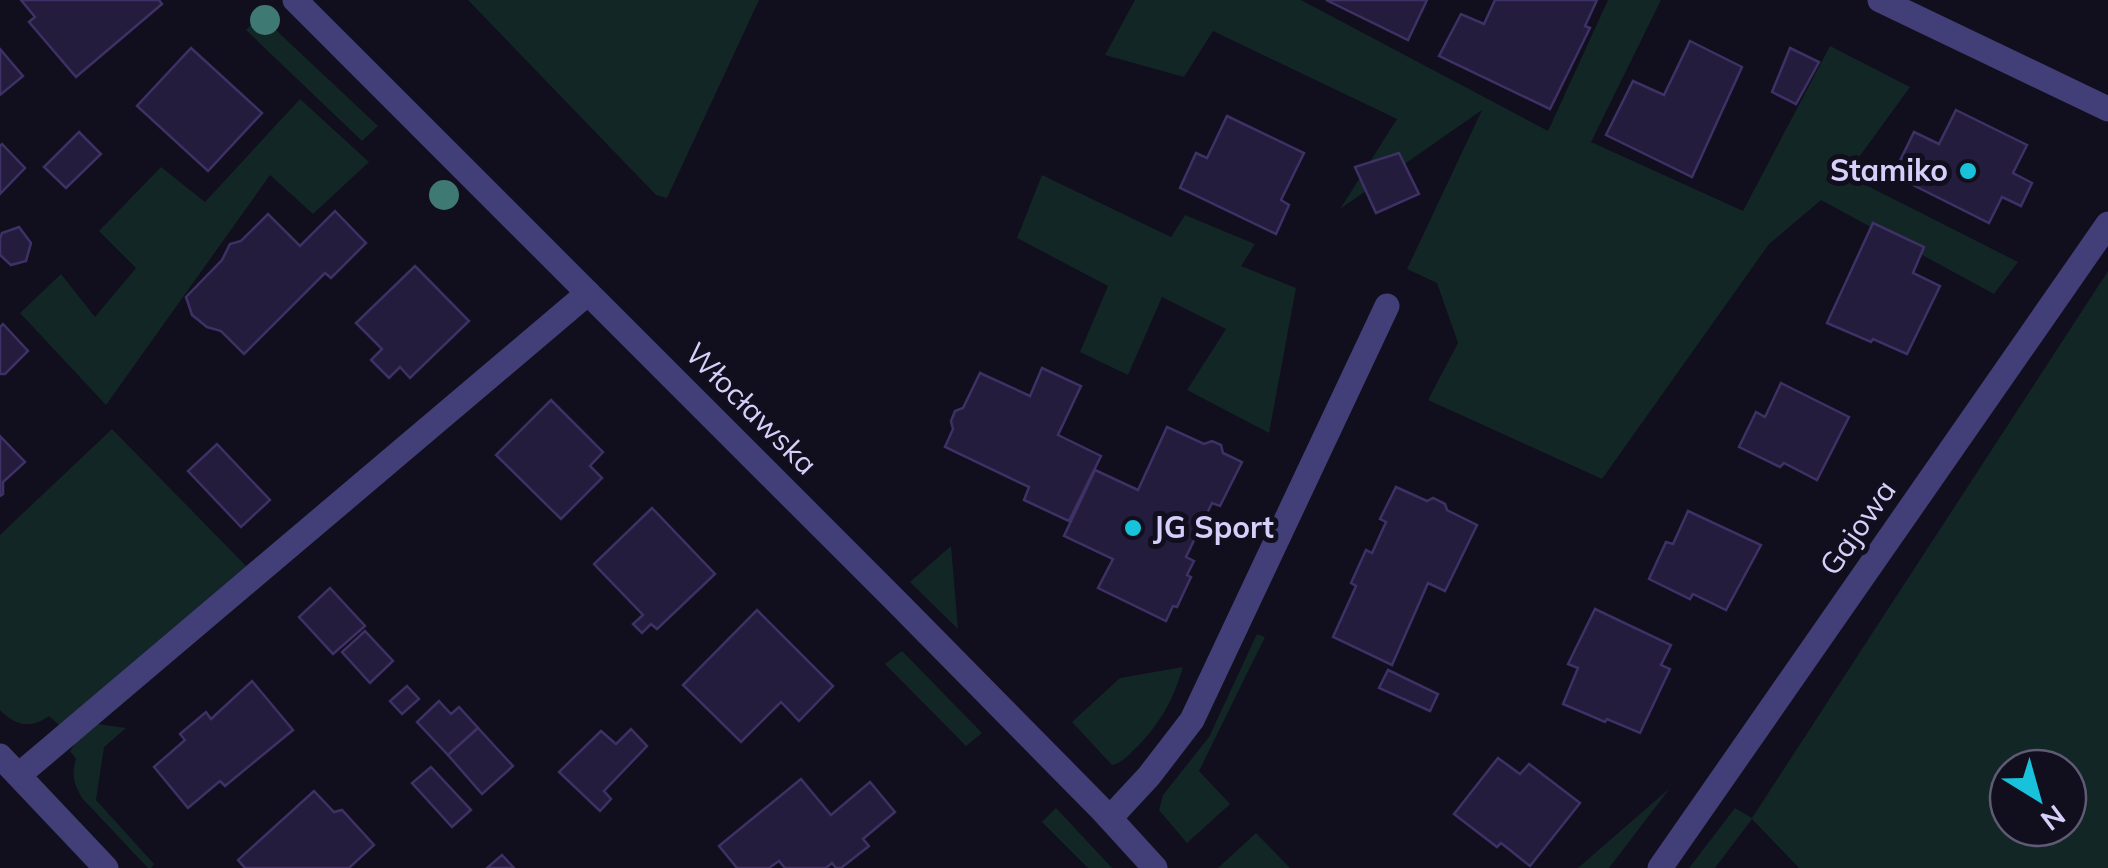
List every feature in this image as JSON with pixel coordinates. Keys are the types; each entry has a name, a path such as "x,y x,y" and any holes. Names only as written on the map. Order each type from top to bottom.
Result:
{"street":[{"name":"Włocławska","path":"296,0 758,461 1155,868"},
{"path":"1880,0 2108,109"},
{"name":"Gajowa","path":"1660,868 2108,224"},
{"path":"18,776 588,293"},
{"path":"1110,818 1192,720 1387,306"},
{"path":"0,756 106,868"}],"green space":[{"path":"468,0 759,0 667,198 656,195"},
{"path":"1135,0 1301,0 1548,131 1608,0 1661,0 1591,142 1743,211 1830,46 1910,87 1846,175 2018,262 1994,294 1821,200 1769,244 1602,479 1428,400 1458,343 1437,283 1407,269 1482,110 1340,209 1397,119 1213,31 1184,77 1105,55"},
{"path":"260,15 378,126 362,141 246,30"},
{"path":"300,99 369,162 313,214 270,175 106,405 20,313 61,274 95,317 136,268 99,231 161,167 205,202"},
{"path":"1042,175 1171,237 1185,215 1255,244 1241,266 1296,288 1269,433 1187,390 1226,329 1162,297 1128,375 1080,352 1108,286 1017,238"},
{"path":"2108,271 2108,868 1799,868 1752,819 1715,868 1689,868 1735,808 1752,818"},
{"path":"112,429 246,566 59,725 49,716 30,724 11,720 0,710 0,535"},
{"path":"951,546 958,629 910,582"},
{"path":"1257,634 1265,637 1199,771 1230,804 1187,843 1159,810 1163,795 1209,737"},
{"path":"902,651 982,733 966,746 885,664"},
{"path":"1183,667 1160,719 1120,762 1112,765 1072,722 1120,678"},
{"path":"98,724 126,728 104,747 96,800 154,864 151,868 82,798 75,784 76,759 70,751"},
{"path":"1670,788 1609,868 1578,868"},
{"path":"1056,808 1112,868 1088,868 1042,822"},
{"path":"1256,833 1290,868 1218,868"}],"building":[{"path":"21,0 159,0 162,4 76,77 29,22 35,17"},
{"path":"1326,0 1427,0 1408,40"},
{"path":"1495,0 1597,0 1585,26 1590,28 1550,109 1439,56 1461,14 1484,24"},
{"path":"1690,41 1742,67 1692,177 1606,135 1633,81 1664,95"},
{"path":"191,48 262,113 208,171 137,106"},
{"path":"1790,48 1819,62 1796,104 1772,92"},
{"path":"0,49 23,76 0,95"},
{"path":"1956,110 2027,145 2013,173 2032,183 2021,206 2002,197 1989,223 1893,175 1914,132 1939,144"},
{"path":"1227,116 1304,153 1281,200 1289,205 1276,234 1180,188 1196,153 1207,158"},
{"path":"79,132 101,154 66,188 44,167"},
{"path":"0,146 25,168 0,194"},
{"path":"1399,153 1419,194 1376,213 1355,167"},
{"path":"335,211 366,243 331,278 325,273 244,354 221,331 207,327 192,315 186,297 222,260 230,244 241,241 268,214 300,246"},
{"path":"1873,223 1924,247 1913,273 1940,286 1907,354 1827,323"},
{"path":"19,227 31,243 26,261 11,265 0,255 0,238 2,233"},
{"path":"415,266 469,321 410,378 400,367 389,378 371,360 382,349 356,323"},
{"path":"3,324 28,351 5,374 0,374 0,327"},
{"path":"1042,368 1081,386 1058,435 1101,456 1069,521 1024,500 1029,487 945,447 955,411 963,408 980,373 1030,396"},
{"path":"1781,383 1849,417 1817,480 1739,447 1756,412 1765,417"},
{"path":"551,400 603,452 590,466 602,478 561,519 496,455"},
{"name":"JG Sport","path":"1167,427 1204,444 1212,441 1221,445 1223,453 1242,462 1220,506 1212,503 1186,557 1194,561 1187,575 1191,577 1166,621 1098,588 1113,559 1064,536 1095,470 1138,490"},
{"path":"0,436 25,462 3,482 0,496"},
{"path":"217,444 270,500 241,527 188,471"},
{"path":"1396,487 1427,501 1433,498 1477,525 1445,591 1428,583 1392,665 1333,637 1356,586 1351,583 1366,550 1372,553 1386,522 1380,519"},
{"path":"652,508 715,574 657,629 651,624 642,633 633,624 643,615 594,564"},
{"path":"1688,511 1761,545 1726,610 1693,594 1690,599 1649,579 1666,542 1673,544"},
{"path":"330,588 365,626 333,654 299,617"},
{"path":"1595,609 1671,645 1661,665 1670,669 1640,733 1563,704 1578,668 1568,664"},
{"path":"757,610 833,686 799,721 781,702 741,742 683,685"},
{"path":"365,631 393,661 370,683 342,652"},
{"path":"1388,670 1438,694 1430,711 1379,688"},
{"path":"252,681 293,730 225,786 220,781 188,808 154,767 185,740 180,734 206,712 211,719"},
{"path":"407,686 419,699 402,714 390,701"},
{"path":"439,701 451,714 459,707 478,728 448,755 417,722"},
{"path":"478,728 513,766 482,794 448,755"},
{"path":"631,729 647,746 604,791 611,799 600,811 559,772 601,731 616,744"},
{"path":"1498,758 1520,774 1529,764 1580,803 1530,866 1454,814"},
{"path":"431,767 471,810 452,827 412,783"},
{"path":"801,779 831,815 870,782 895,812 863,839 869,846 841,868 832,863 826,868 785,868 779,861 769,868 737,868 719,846"},
{"path":"314,791 334,812 342,810 374,845 349,868 245,868 238,860"},
{"path":"502,855 514,868 487,868"}],"place":[{"name":"Stamiko","path":"1968,171"},
{"name":"JG Sport","path":"1133,528"}]}
